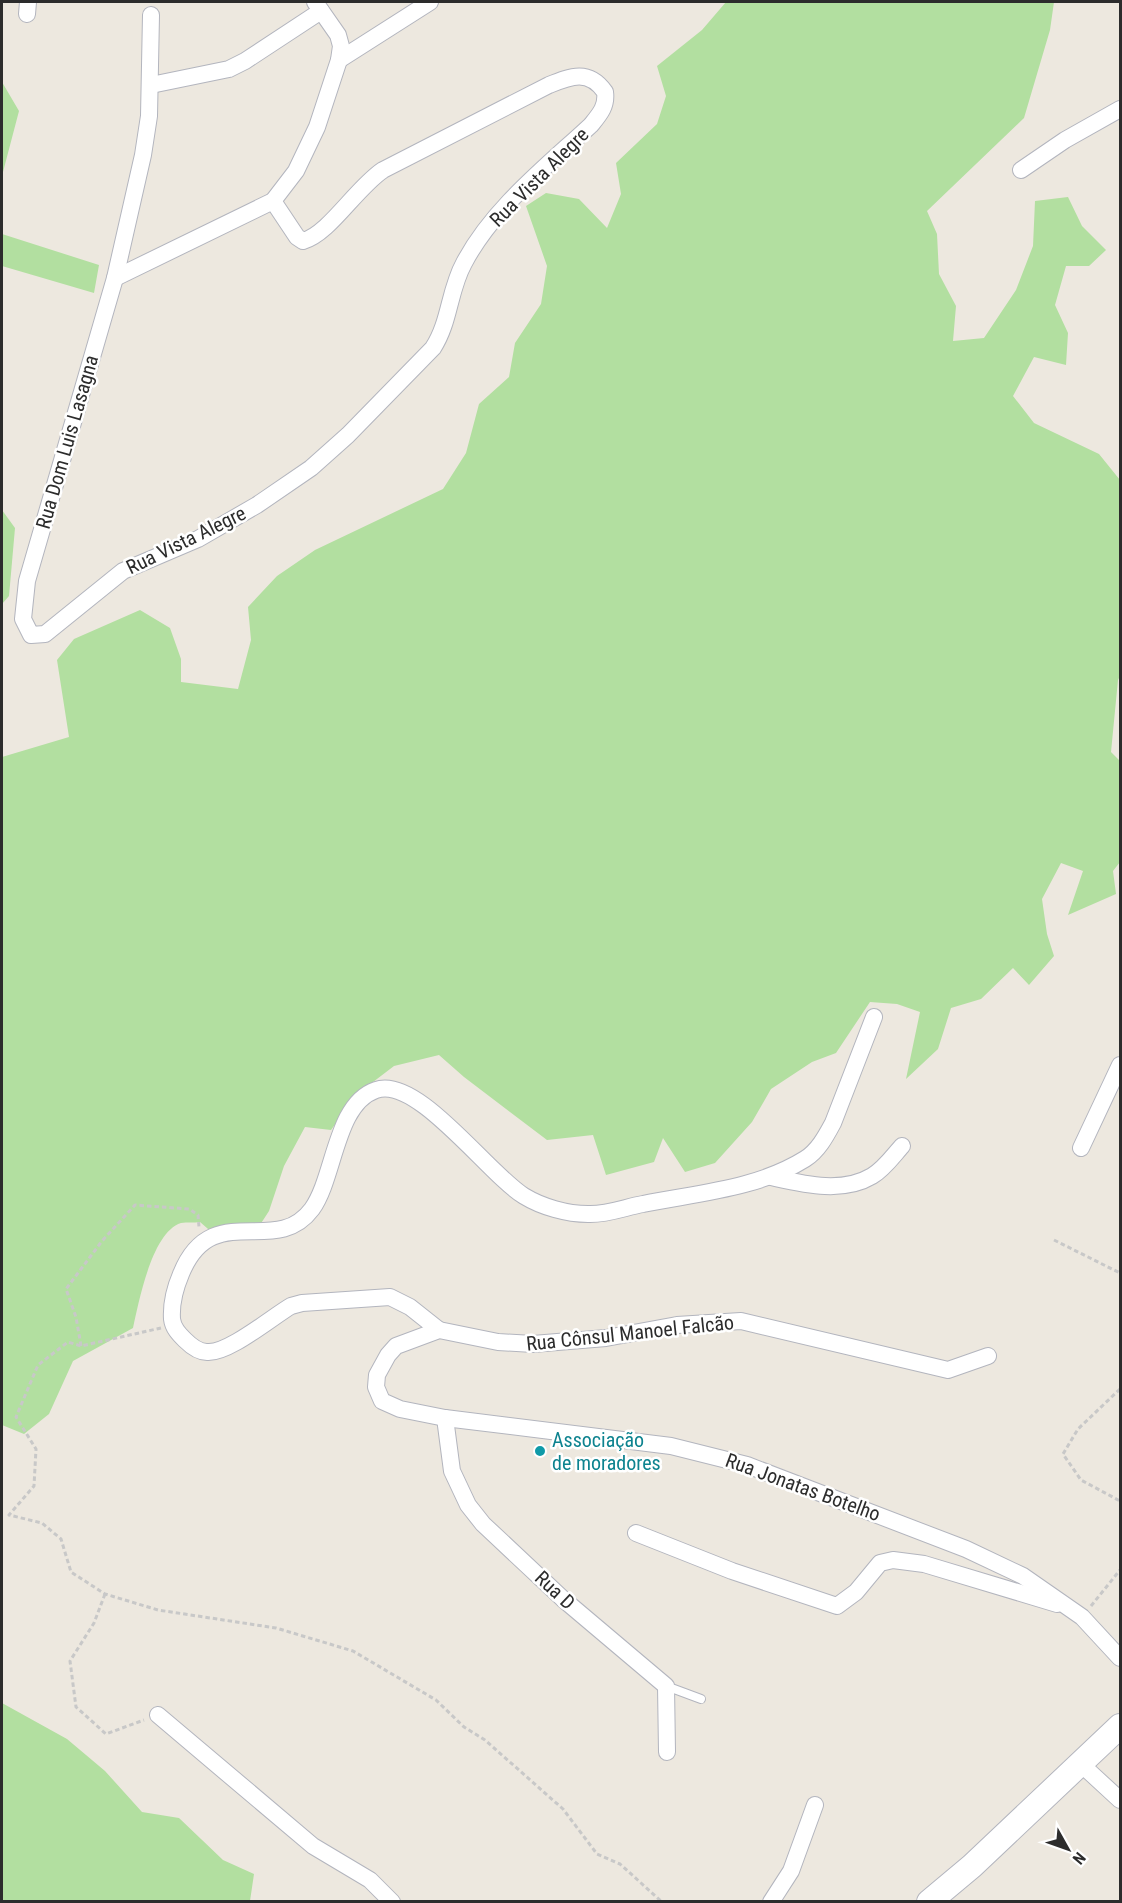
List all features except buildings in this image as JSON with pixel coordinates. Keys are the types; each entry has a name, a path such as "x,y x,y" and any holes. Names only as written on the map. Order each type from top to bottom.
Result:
{"main road":[{"path":"929,1902 1082,1765 1120,1726"}],"street":[{"path":"339,60 430,2"},
{"path":"115,278 184,247 273,201 303,158 317,127 339,60 341,46 338,35 318,6 245,62 229,69 151,85"},
{"path":"115,278 143,155 151,85 151,15"},
{"name":"Rua Vista Alegre","path":"24,607 22,619 31,635 45,634 123,571 198,539 257,506 331,451 433,348 444,327 453,284 465,260 482,235 519,192 591,125 601,112 606,100 605,92 587,76 573,75 549,85 382,170 362,185 331,222 312,238 303,241 289,228 273,201"},
{"path":"1021,170 1065,140 1120,109"},
{"name":"Rua Dom Luis Lasagna","path":"24,607 27,581 115,278"},
{"path":"439,1330 410,1307 390,1297 291,1306 230,1345 208,1353 194,1348 173,1326 174,1291 187,1260 197,1245 207,1238 231,1233 270,1231 297,1223 305,1218 322,1193 350,1113 366,1095 376,1089 404,1091 432,1110 503,1181 526,1198 559,1210 591,1214 771,1177 808,1158 825,1140 846,1095 874,1017"},
{"path":"1081,1148 1120,1065"},
{"path":"771,1177 816,1186 849,1184 872,1176 902,1146"},
{"name":"Rua Cônsul Manoel Falcão","path":"439,1330 498,1342 533,1344 606,1338 677,1325 741,1321 948,1370 988,1356"},
{"path":"439,1330 396,1346 381,1364 376,1388 378,1394 388,1405 445,1418"},
{"name":"Rua Jonatas Botelho","path":"445,1418 671,1446 734,1460 976,1553 1023,1576 1077,1613 1120,1658"},
{"name":"Rua D","path":"445,1418 452,1471 476,1515 563,1599 666,1686"},
{"path":"636,1533 732,1571 837,1606 856,1592 880,1563 893,1560 924,1564 1077,1613"},
{"path":"666,1686 667,1752"},
{"path":"158,1715 219,1769 313,1846 370,1880 392,1902"},
{"path":"1082,1765 1120,1800"},
{"path":"771,1902 791,1871 815,1805"}],"lane":[{"path":"666,1686 701,1699"}],"path":[{"path":"81,1346 76,1317 66,1289 102,1241 135,1205 189,1209 198,1215 199,1232 207,1238"},
{"path":"1054,1240 1120,1273"},
{"path":"173,1326 81,1346 68,1342 38,1365 16,1417 36,1449 34,1486 9,1515 42,1523 61,1539 71,1572 105,1594 158,1610 276,1628 353,1651 436,1701 464,1727 485,1740 562,1809 597,1854 620,1864 662,1902"},
{"path":"1120,1389 1078,1429 1063,1454 1081,1480 1120,1501"},
{"path":"1077,1613 1120,1570"},
{"path":"105,1594 94,1623 70,1660 76,1707 106,1734 158,1715"}],"green space":[{"path":"726,2 1054,2 1050,30 1024,118 927,211 937,234 939,274 956,306 953,341 984,338 1016,290 1033,246 1035,201 1068,197 1082,226 1106,250 1089,266 1066,266 1055,305 1068,333 1066,365 1034,357 1013,396 1034,423 1099,454 1120,480 1120,676 1111,752 1120,761 1120,862 1113,871 1116,894 1068,915 1083,871 1061,863 1042,899 1047,934 1054,956 1029,985 1013,968 981,999 951,1008 938,1049 906,1079 920,1012 897,1004 870,1002 836,1053 812,1062 771,1089 752,1122 715,1163 685,1172 663,1138 654,1162 606,1175 593,1135 547,1140 464,1077 439,1055 394,1066 356,1095 331,1130 305,1127 284,1166 269,1211 258,1228 215,1235 200,1222 181,1223 171,1229 162,1239 148,1269 133,1328 73,1361 49,1414 24,1434 2,1425 2,757 69,737 57,660 74,639 140,610 170,628 181,659 181,682 238,689 251,640 248,607 277,576 315,550 443,489 466,453 479,404 509,377 515,343 541,304 547,266 526,206 546,193 579,199 607,228 621,194 616,163 657,124 666,96 657,66 702,30"},
{"path":"2,82 19,111 3,172 2,234"},
{"path":"2,234 99,265 94,293 2,266"},
{"path":"2,510 15,528 9,596 2,604"},
{"path":"2,1703 67,1739 105,1771 142,1812 179,1818 223,1860 254,1874 250,1901 2,1901"}],"place":[{"name":"Associação de moradores","path":"540,1451"}]}
